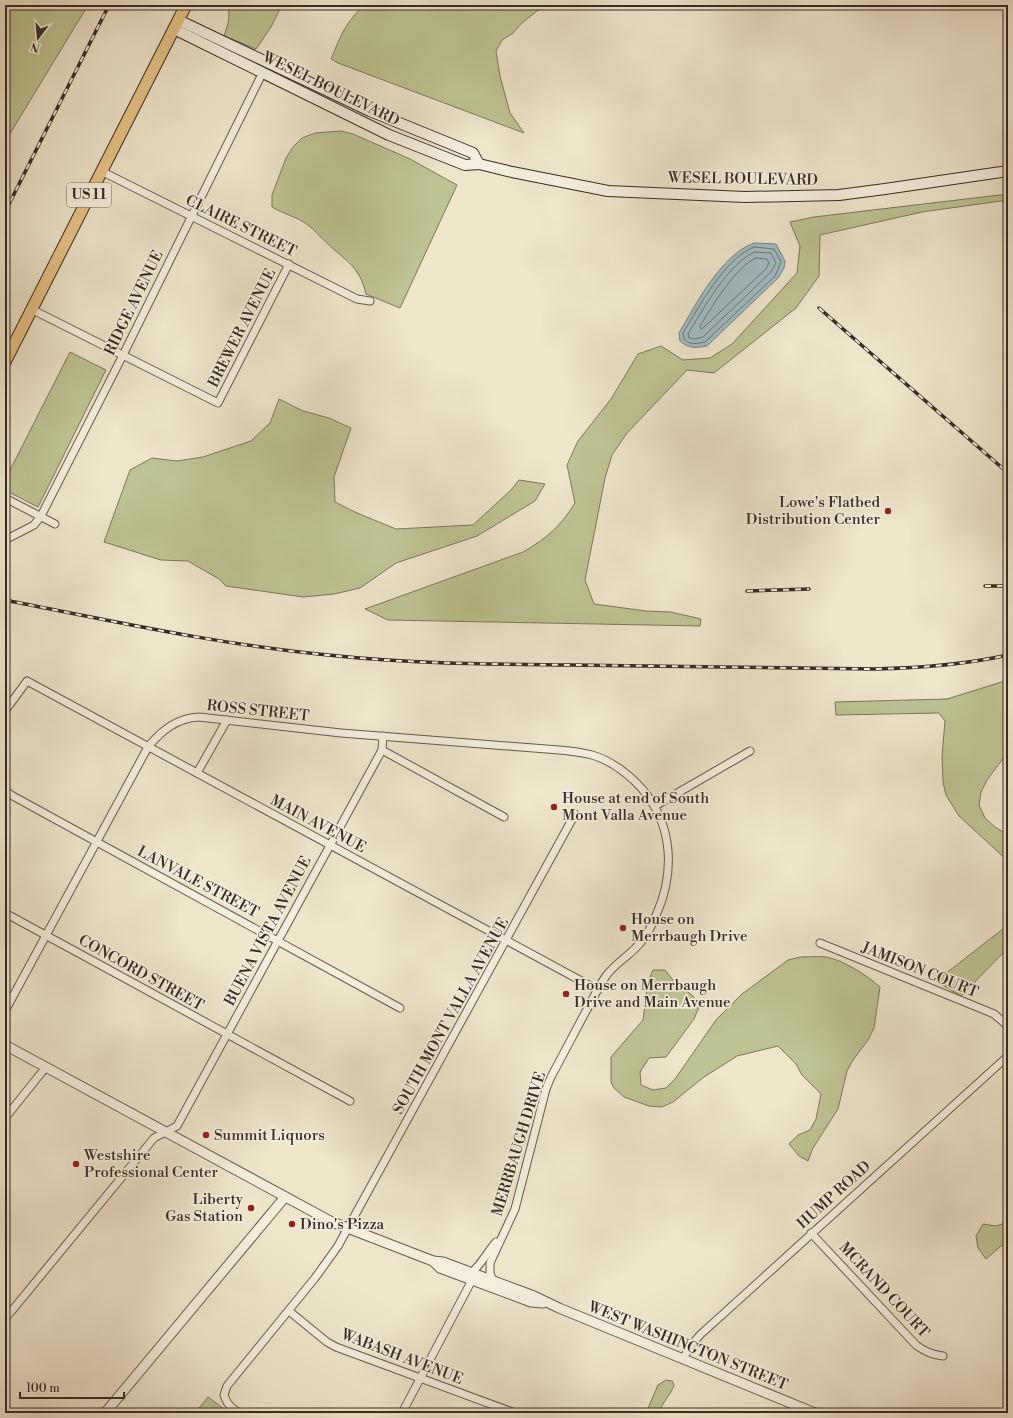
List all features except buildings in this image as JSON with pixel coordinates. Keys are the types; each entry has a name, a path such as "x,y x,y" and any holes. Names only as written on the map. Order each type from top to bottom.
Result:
{"main road":[{"name":"US 11","path":"5,362 186,5"},
{"name":"WESEL BOULEVARD","path":"176,24 263,72 389,136 465,165 479,164 512,172 608,190 745,197 839,195 1008,171"},
{"name":"WESEL BOULEVARD","path":"176,24 370,111 473,153 479,164"}],"street":[{"name":"RIDGE AVENUE","path":"5,540 34,525 41,516 123,355 263,72"},
{"name":"CLAIRE STREET","path":"101,171 357,299 370,301"},
{"name":"BREWER AVENUE","path":"123,355 218,403 289,264"},
{"path":"31,309 123,355"},
{"path":"5,498 55,524"},
{"name":"RIDGE AVENUE","path":"5,534 16,534"},
{"name":"MAIN AVENUE","path":"5,711 27,681 598,990"},
{"name":"ROSS STREET","path":"5,1011 148,746 164,729 182,720 199,717 341,733 559,750 593,755 610,763 626,774 642,788 655,806"},
{"path":"197,773 227,720"},
{"name":"BUENA VISTA AVENUE","path":"5,1319 154,1138 178,1126 382,750 383,736"},
{"path":"382,750 504,817"},
{"path":"655,806 750,751"},
{"name":"LANVALE STREET","path":"5,790 11,795 400,1008"},
{"name":"MERRBAUGH DRIVE","path":"492,1280 490,1263 515,1209 546,1089 551,1077 607,975 642,941 654,920 665,890 669,862 668,848 662,821 655,806"},
{"name":"SOUTH MONT VALLA AVENUE","path":"239,1413 227,1402 224,1395 227,1386 288,1311 338,1246 349,1229 575,814"},
{"name":"CONCORD STREET","path":"5,913 350,1101"},
{"name":"JAMISON COURT","path":"820,943 994,1014 1008,1026"},
{"name":"WEST WASHINGTON STREET","path":"5,1045 332,1222 433,1262 443,1262 531,1302 551,1305"},
{"name":"HUMP ROAD","path":"683,1359 691,1345 700,1334 1008,1056"},
{"path":"5,1118 46,1067"},
{"path":"106,1413 285,1197"},
{"name":"MCRAND COURT","path":"811,1233 916,1344 931,1354 943,1356"},
{"name":"MERRBAUGH DRIVE","path":"402,1413 471,1276 478,1268 488,1251 502,1236"},
{"name":"WEST WASHINGTON STREET","path":"471,1276 492,1280 534,1296 551,1305 815,1413"},
{"name":"WABASH AVENUE","path":"288,1311 327,1342 336,1347 515,1413"}],"green space":[{"path":"5,5 88,5 5,142"},
{"path":"227,5 282,5 271,27 256,49 224,36 227,28 229,13"},
{"path":"365,5 542,5 542,7 522,23 513,33 502,40 496,51 500,76 510,113 524,133 338,63 331,59 348,23"},
{"path":"341,131 353,134 410,159 457,185 400,308 366,294 360,277 352,265 308,225 272,207 272,195 286,158 293,147 302,138 315,133"},
{"path":"1008,194 1008,200 922,212 820,235 819,276 796,308 714,373 687,370 627,433 612,455 605,478 585,580 594,604 646,611 671,612 701,619 700,626 388,620 365,609 523,552 539,542 552,531 564,519 575,503 567,465 578,441 611,399 638,354 661,346 683,360 710,358 732,344 797,273 800,246 790,222 814,217"},
{"path":"70,352 106,370 38,507 5,490 5,480"},
{"path":"279,399 303,411 329,418 351,428 334,477 335,502 396,529 473,525 511,490 519,480 545,484 535,501 477,536 396,563 360,588 334,594 303,597 226,586 219,579 188,561 161,560 104,542 130,470 152,458 177,461 203,457 251,441 270,423"},
{"path":"1008,680 1008,752 987,780 981,792 979,805 985,818 995,827 1008,835 1008,861 959,816 946,795 943,782 942,756 945,721 939,713 836,715 835,702 947,699"},
{"path":"1008,925 1008,948 961,996 936,981"},
{"path":"801,957 826,957 840,961 862,973 880,987 874,1028 868,1040 853,1060 847,1071 838,1109 813,1148 808,1161 799,1156 789,1144 798,1135 810,1130 816,1119 821,1094 802,1075 796,1064 778,1046 737,1056 704,1077 673,1102 662,1107 649,1106 624,1097 614,1088 611,1082 611,1057 643,1020 648,982 653,970 665,970 673,980 693,996 699,1007 694,1019 666,1057 649,1058 640,1072 641,1085 653,1090 666,1088 675,1079 716,1020 742,994 788,960"},
{"path":"1008,1222 1008,1240 986,1259 978,1248 976,1236 983,1224 996,1226"},
{"path":"666,1380 672,1381 674,1385 659,1413 646,1413 658,1385"},
{"path":"208,1397 229,1413 195,1413"}],"water":[{"path":"754,243 776,244 785,261 784,268 778,278 707,346 693,347 683,344 680,341 679,333 710,282 731,258 742,249"}],"railway":[{"path":"5,212 109,5"},
{"path":"819,308 1008,473"},
{"path":"985,586 1008,586"},
{"path":"747,591 809,589"},
{"path":"5,600 213,640 296,652 396,661 483,664 874,669 941,665 1008,655"}],"place":[{"name":"Lowe's Flatbed Distribution Center","path":"888,511"},
{"name":"House at end of South Mont Valla Avenue","path":"554,807"},
{"name":"House on Merrbaugh Drive","path":"623,928"},
{"name":"House on Merrbaugh Drive and Main Avenue","path":"566,994"},
{"name":"Summit Liquors","path":"206,1135"},
{"name":"Westshire Professional Center","path":"76,1164"},
{"name":"Liberty Gas Station","path":"251,1208"},
{"name":"Dino's Pizza","path":"292,1224"}]}
